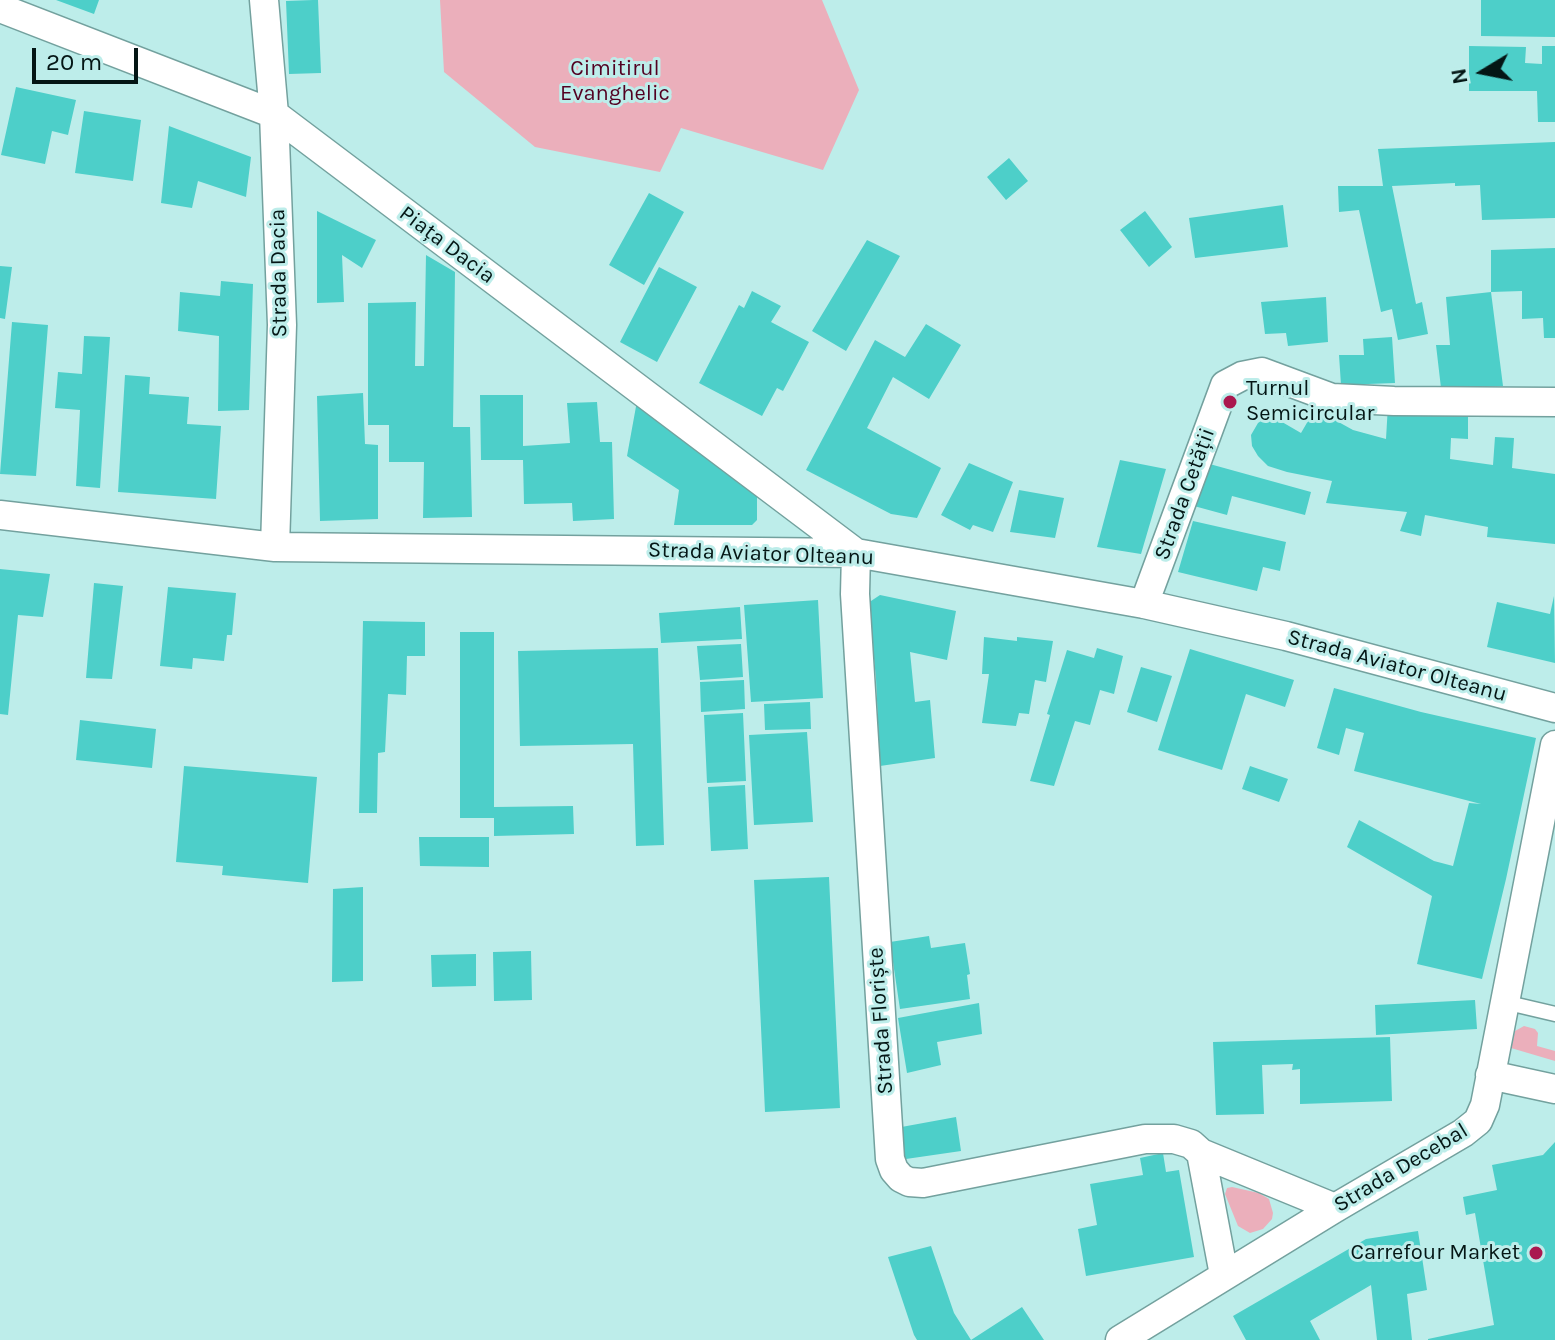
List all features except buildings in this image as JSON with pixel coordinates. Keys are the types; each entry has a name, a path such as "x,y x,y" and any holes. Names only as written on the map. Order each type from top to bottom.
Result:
{"street":[{"name":"Strada Dacia","path":"264,0 274,114 282,325 275,547"},
{"name":"Piața Dacia","path":"0,8 274,114 856,553"},
{"name":"Strada Cetății","path":"1144,604 1225,385 1242,376 1262,372 1332,398 1555,402"},
{"name":"Strada Aviator Olteanu","path":"0,515 275,547 856,553 1144,604 1286,636 1555,708"},
{"name":"Strada Floriște","path":"856,553 858,656 890,1159 894,1170 909,1182 923,1183 1145,1139 1174,1139 1335,1208"},
{"name":"Strada Decebal","path":"1120,1340 1463,1133 1478,1121 1485,1105 1555,745"},
{"path":"1490,1075 1555,1089"},
{"path":"1201,1153 1224,1275"}],"lane":[{"path":"1504,1002 1555,1014"}],"green space":[{"name":"Cimitirul Evanghelic","path":"440,0 822,0 859,90 823,170 681,128 660,172 535,147 444,72"},
{"path":"1524,1026 1538,1033 1537,1046 1555,1051 1555,1061 1511,1048 1515,1031"},
{"path":"1227,1188 1259,1193 1269,1199 1272,1219 1263,1229 1250,1233 1238,1226 1225,1194"}],"place":[{"name":"Turnul Semicircular","path":"1230,402"},
{"name":"Carrefour Market","path":"1536,1253"}]}
